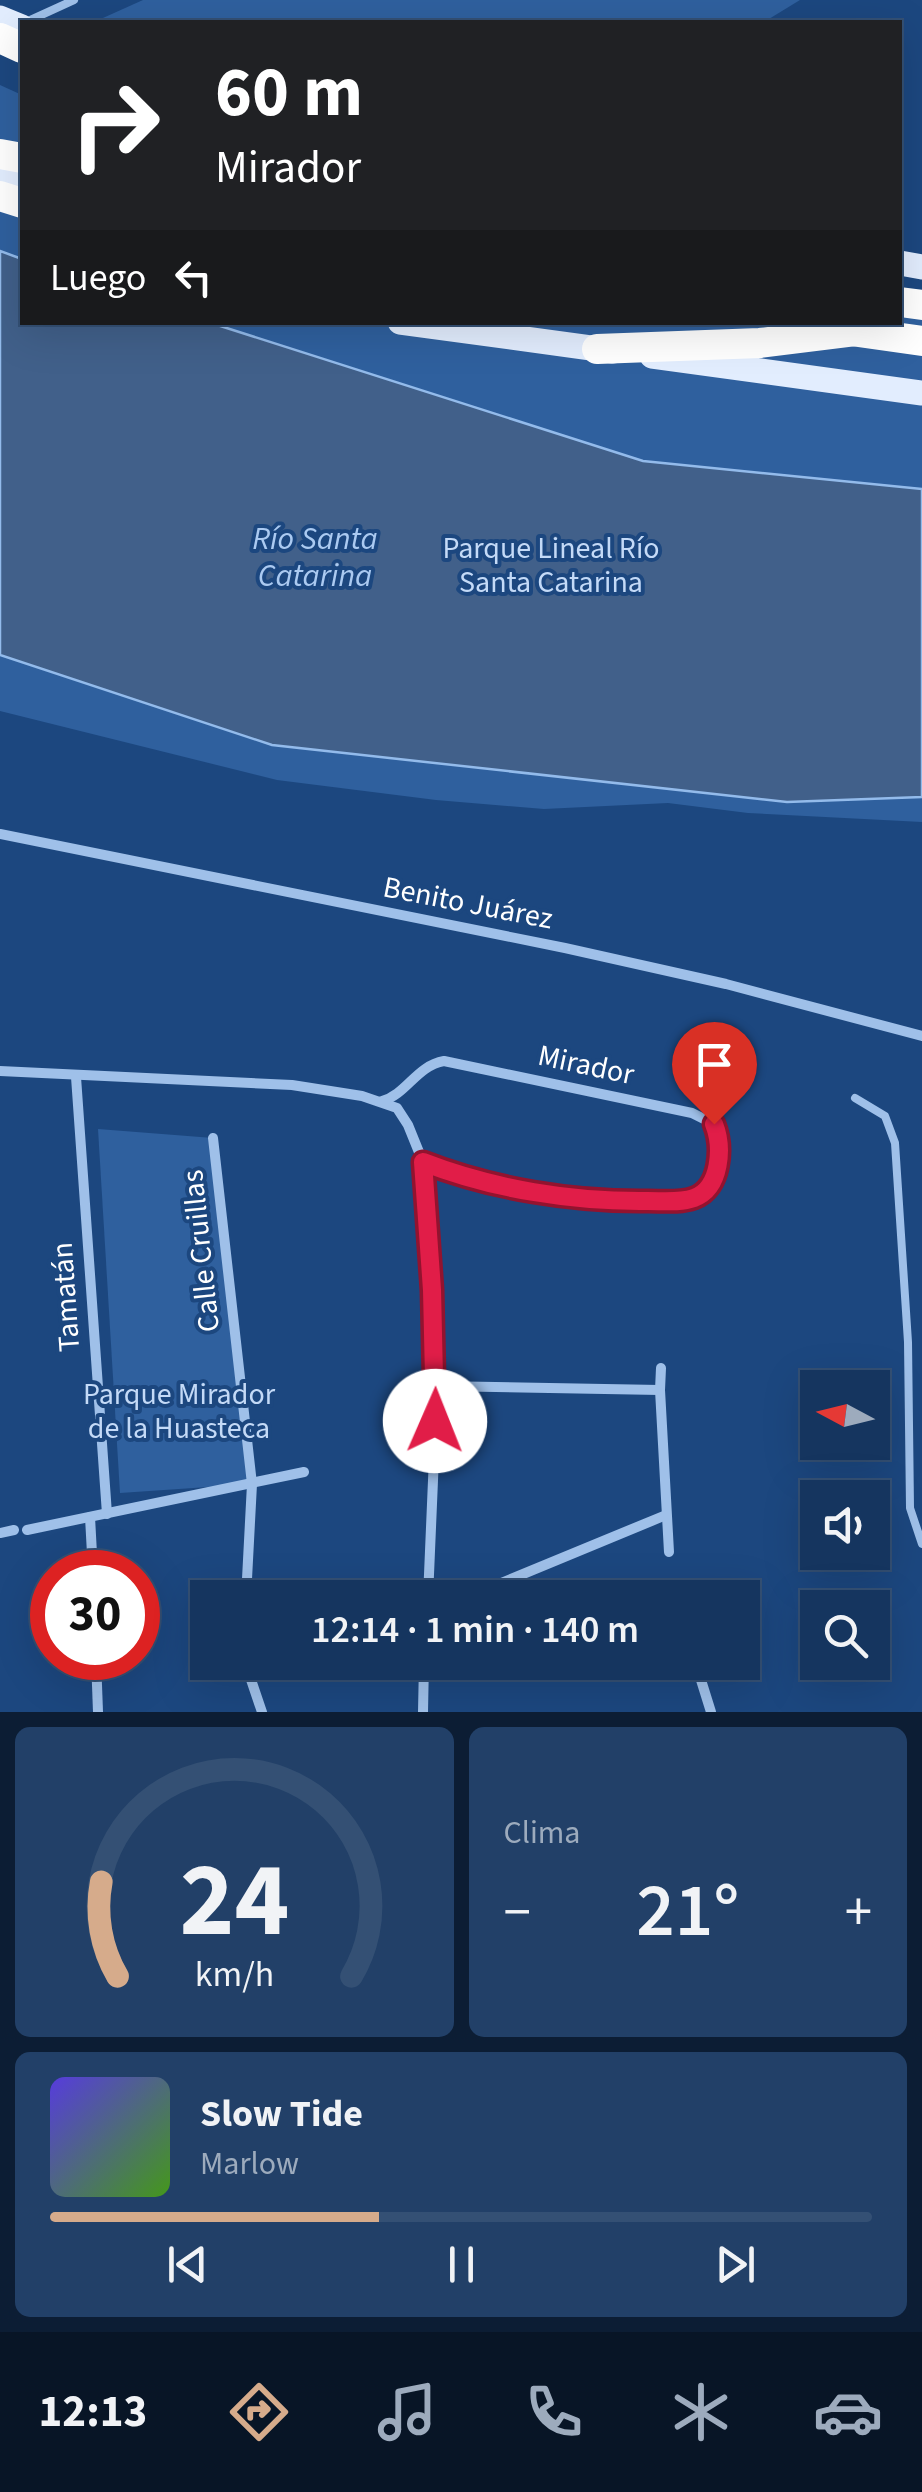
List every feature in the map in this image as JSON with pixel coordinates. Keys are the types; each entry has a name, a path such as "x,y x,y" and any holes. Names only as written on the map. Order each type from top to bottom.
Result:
{"highway":[{"path":"811,325 922,341"},
{"path":"598,349 760,343 854,331"}],"main road":[{"path":"0,163 20,197"},
{"path":"422,325 922,393"}],"street":[{"name":"Benito Juárez","path":"0,834 565,948 726,984 922,1036"},
{"name":"Mirador","path":"382,1101 390,1099 424,1068 444,1061 692,1113 714,1124 720,1146 706,1192 694,1198 625,1202 564,1196 462,1177 423,1162"},
{"path":"0,1071 292,1084 382,1101 397,1108 423,1162 436,1386 429,1580"},
{"name":"Tamatán","path":"76,1076 107,1514"},
{"name":"Calle Cruillas","path":"213,1138 252,1484 247,1580"},
{"path":"662,1368 669,1552"},
{"path":"436,1386 660,1390"},
{"path":"27,1530 304,1472"},
{"path":"509,1580 666,1515"},
{"path":"90,1517 91,1550"},
{"path":"0,1533 14,1530"},
{"path":"97,1680 98,1712"},
{"path":"251,1680 262,1712"},
{"path":"423,1712 424,1680"},
{"path":"701,1680 711,1712"}],"lane":[{"path":"34,20 74,0"},
{"path":"855,1098 885,1116 896,1143 908,1342 910,1508 922,1544"}],"green space":[{"path":"143,0 800,0 767,20 98,20"},
{"name":"Río Santa Catarina","path":"0,85 20,94 20,325 902,325 902,315 922,317 922,822 748,813 668,803 544,809 436,800 277,780 0,711"},
{"name":"Parque Mirador de la Huasteca","path":"98,1129 213,1138 252,1484 120,1493"}],"water":[{"name":"Río Santa Catarina","path":"0,251 20,258 20,325 217,325 643,461 922,489 922,797 787,802 272,745 0,655"}],"route":[{"path":"435,1421 432,1290 423,1162 462,1177 564,1196 625,1202 681,1200 706,1192 712,1182 720,1146 714,1124"}],"park label":[{"name":"Parque Lineal Río Santa Catarina","path":"551,565"}]}
